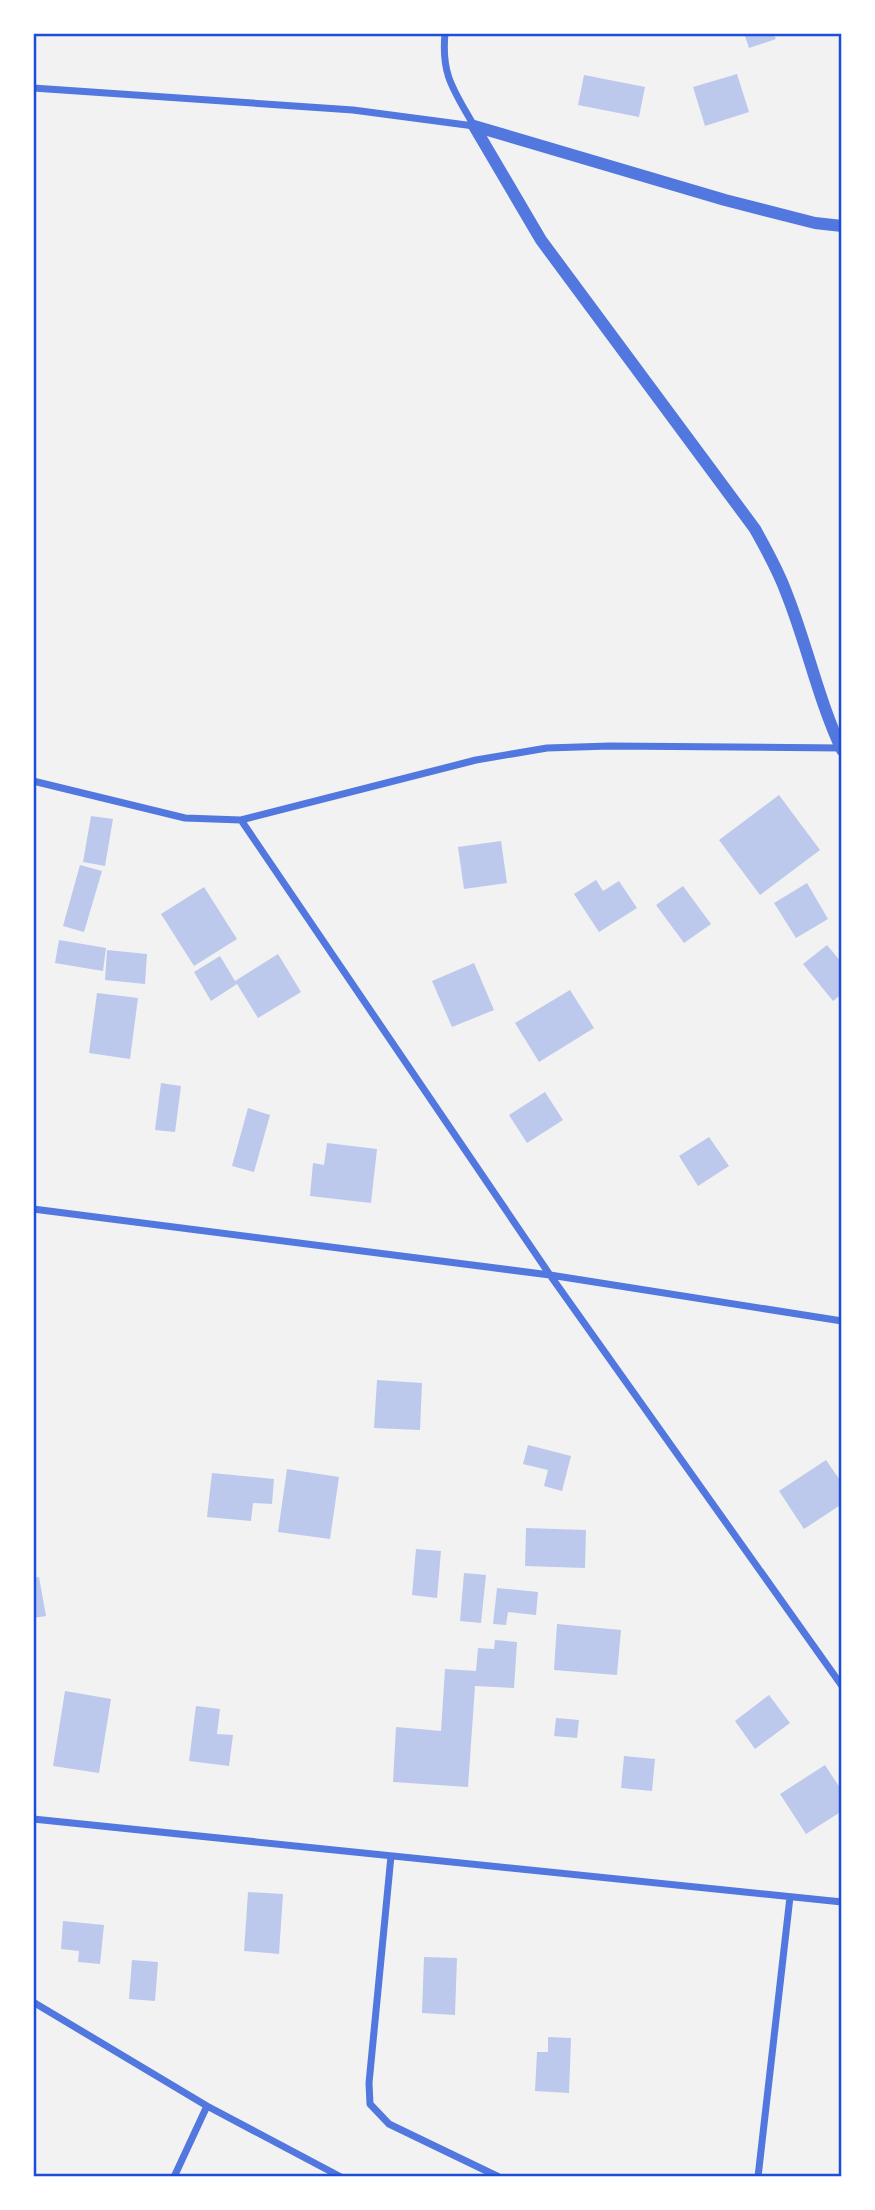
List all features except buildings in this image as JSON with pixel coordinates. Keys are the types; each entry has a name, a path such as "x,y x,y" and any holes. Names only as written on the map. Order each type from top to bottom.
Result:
{"street":[{"path":"33,781 185,818 241,820 475,760 547,748 610,746 841,749 826,715 787,593 771,557 755,529 541,240 450,83 443,56 445,33"},
{"path":"33,88 353,110 474,126 725,200 815,223 842,226"},
{"path":"241,820 550,1275 842,1686"},
{"path":"33,1209 550,1275 842,1321"},
{"path":"33,1819 842,1902"},
{"path":"391,1856 369,2083 370,2104 389,2124 499,2177"},
{"path":"758,2177 790,1897"},
{"path":"33,2002 207,2106 341,2177"},
{"path":"174,2177 207,2106"}]}
